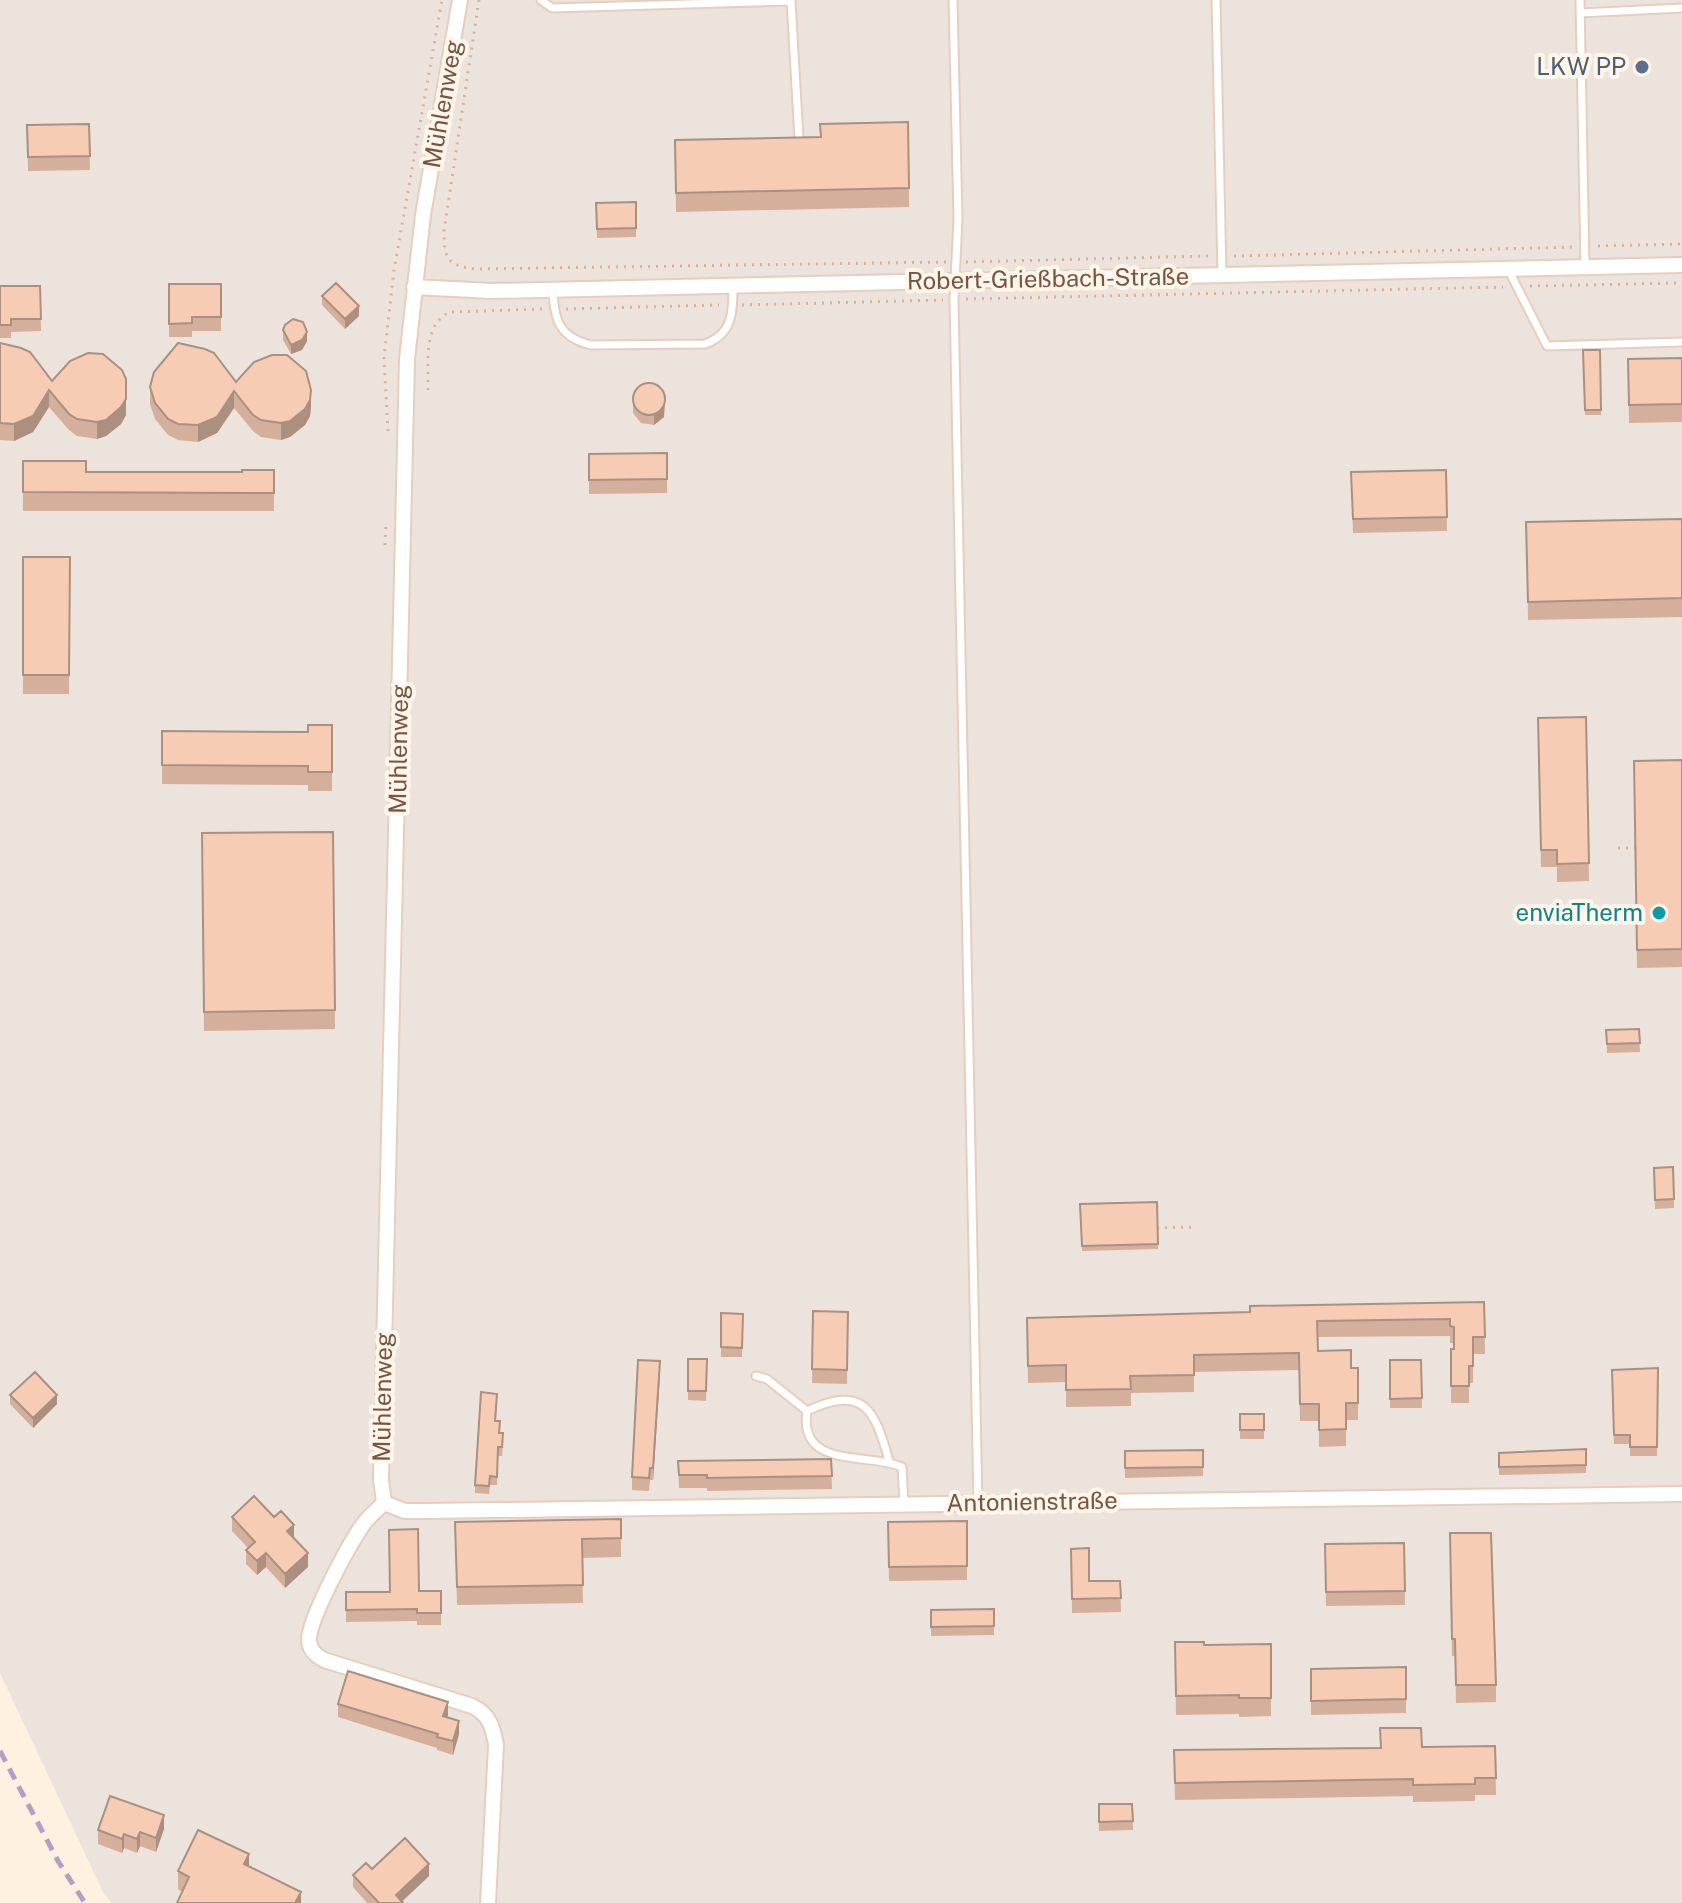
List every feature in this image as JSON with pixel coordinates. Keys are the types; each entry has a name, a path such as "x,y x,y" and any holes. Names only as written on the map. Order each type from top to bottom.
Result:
{"street":[{"name":"Mühlenweg","path":"384,1503 381,1479 407,390 414,287 423,215 460,0"},
{"name":"Robert-Grießbach-Straße","path":"414,287 473,291 553,290 1682,265"},
{"name":"Antonienstraße","path":"384,1503 405,1511 426,1511 1682,1494"},
{"path":"384,1503 363,1524 321,1603 309,1637 311,1648 316,1656 324,1660 472,1706 489,1720 496,1745 488,1903"}],"lane":[{"path":"541,0 552,8 791,1 799,139"},
{"path":"953,0 957,132 954,300 978,1503"},
{"path":"1216,0 1222,275"},
{"path":"1580,0 1585,267"},
{"path":"1634,0 1634,11"},
{"path":"1580,13 1682,8"},
{"path":"1508,269 1547,346 1682,342"},
{"path":"553,290 554,309 561,329 579,342 591,345 705,344 726,332 731,321 733,286"},
{"path":"756,1376 767,1379 807,1411"},
{"path":"807,1411 839,1399 856,1403 872,1412 889,1461"},
{"path":"807,1411 805,1425 813,1443 821,1449 856,1459 889,1461 902,1467 904,1504"}],"path":[{"path":"479,0 444,231 444,251 449,261 457,267 690,268 1682,244"},
{"path":"428,390 431,330 450,312 1682,283"},
{"path":"1618,848 1650,847"},
{"path":"1157,1228 1196,1227"}],"shaded area":[{"path":"0,0 1682,0 1682,1903 112,1903 104,1894 0,1673"}],"building":[{"path":"908,122 909,188 676,193 675,140 821,137 820,124"},
{"path":"89,124 90,156 28,157 27,125"},
{"path":"636,202 636,228 597,229 596,203"},
{"path":"336,283 359,306 345,319 322,296"},
{"path":"169,284 221,284 221,317 192,317 192,323 169,324"},
{"path":"0,286 40,286 41,319 11,319 11,325 0,325"},
{"path":"293,319 303,322 307,332 302,340 291,345 283,330"},
{"path":"0,343 30,352 52,381 70,361 88,353 103,354 122,370 126,379 126,399 106,420 97,422 77,419 69,414 49,390 33,416 14,424 0,423"},
{"path":"178,343 214,353 236,382 254,362 272,355 287,355 306,371 310,400 305,409 290,421 281,423 261,420 253,415 234,391 217,417 198,425 178,424 168,419 155,403 150,387 154,372"},
{"path":"1583,350 1600,350 1601,410 1585,410"},
{"path":"1682,358 1682,404 1629,405 1628,359"},
{"path":"649,383 660,388 665,399 660,410 649,415 638,410 633,399 638,388"},
{"path":"667,453 667,479 589,480 589,454"},
{"path":"23,461 86,461 86,472 274,470 274,493 23,492"},
{"path":"1446,470 1447,517 1353,519 1351,472"},
{"path":"1682,519 1682,598 1528,602 1526,522"},
{"path":"23,557 70,557 69,675 23,675"},
{"path":"1586,717 1589,863 1557,864 1557,850 1541,850 1538,718"},
{"path":"308,725 332,725 332,772 308,772 308,766 162,765 162,731 308,732"},
{"path":"1682,760 1682,949 1637,950 1634,761"},
{"path":"333,832 335,1010 204,1012 202,833"},
{"path":"1639,1029 1640,1043 1607,1044 1606,1030"},
{"path":"1673,1167 1674,1199 1655,1200 1654,1168"},
{"path":"1157,1202 1158,1244 1082,1246 1080,1204"},
{"path":"1484,1302 1485,1337 1473,1337 1469,1386 1451,1386 1454,1327 1450,1326 1450,1319 1317,1321 1318,1351 1351,1350 1351,1368 1358,1368 1358,1403 1346,1403 1346,1429 1319,1430 1319,1404 1300,1404 1299,1353 1194,1355 1194,1375 1130,1376 1131,1389 1066,1390 1066,1365 1028,1366 1027,1318 1250,1312 1250,1306"},
{"path":"813,1311 848,1312 847,1370 812,1369"},
{"path":"721,1313 743,1314 742,1348 721,1347"},
{"path":"688,1359 707,1359 706,1391 688,1391"},
{"path":"638,1360 660,1361 653,1468 650,1468 649,1478 632,1477"},
{"path":"1390,1360 1421,1360 1422,1398 1390,1399"},
{"path":"1658,1368 1657,1447 1630,1447 1630,1435 1614,1435 1612,1370"},
{"path":"35,1372 57,1395 33,1418 10,1395"},
{"path":"481,1392 497,1394 495,1421 500,1421 499,1433 503,1433 502,1447 498,1447 497,1477 490,1476 489,1486 475,1485"},
{"path":"1240,1414 1264,1414 1264,1430 1240,1430"},
{"path":"1586,1449 1586,1465 1499,1467 1499,1453"},
{"path":"1203,1450 1203,1467 1125,1468 1125,1451"},
{"path":"831,1459 832,1476 707,1478 707,1475 679,1475 678,1461"},
{"path":"254,1496 274,1517 281,1511 294,1525 287,1531 308,1553 285,1574 266,1553 257,1561 246,1550 255,1542 232,1517"},
{"path":"621,1519 621,1538 582,1539 583,1585 457,1587 455,1522"},
{"path":"967,1521 967,1566 889,1567 888,1522"},
{"path":"418,1529 419,1591 441,1591 441,1613 417,1613 417,1609 346,1610 346,1592 390,1592 389,1530"},
{"path":"1450,1533 1491,1533 1496,1685 1456,1685"},
{"path":"1404,1543 1405,1591 1326,1592 1325,1544"},
{"path":"1089,1548 1089,1581 1120,1581 1121,1598 1072,1599 1071,1549"},
{"path":"994,1609 994,1626 931,1627 931,1610"},
{"path":"1175,1642 1271,1644 1271,1698 1176,1696"},
{"path":"1406,1667 1406,1699 1311,1701 1311,1669"},
{"path":"348,1671 448,1702 443,1716 459,1721 453,1741 338,1704"},
{"path":"1380,1728 1421,1728 1422,1747 1495,1746 1496,1778 1475,1778 1475,1784 1413,1785 1413,1779 1175,1783 1174,1750 1381,1748"},
{"path":"110,1796 164,1815 156,1838 140,1832 137,1839 124,1834 122,1839 98,1830"},
{"path":"1099,1804 1132,1804 1133,1821 1099,1822"},
{"path":"198,1830 249,1854 244,1864 301,1892 295,1903 177,1903 189,1877 178,1871"},
{"path":"405,1838 429,1864 396,1895 403,1903 379,1903 353,1875 366,1863 372,1869"}],"railway":[{"path":"0,1751 58,1861 85,1903"}],"place":[{"name":"LKW PP","path":"1642,67"},
{"name":"enviaTherm","path":"1659,913"}]}
